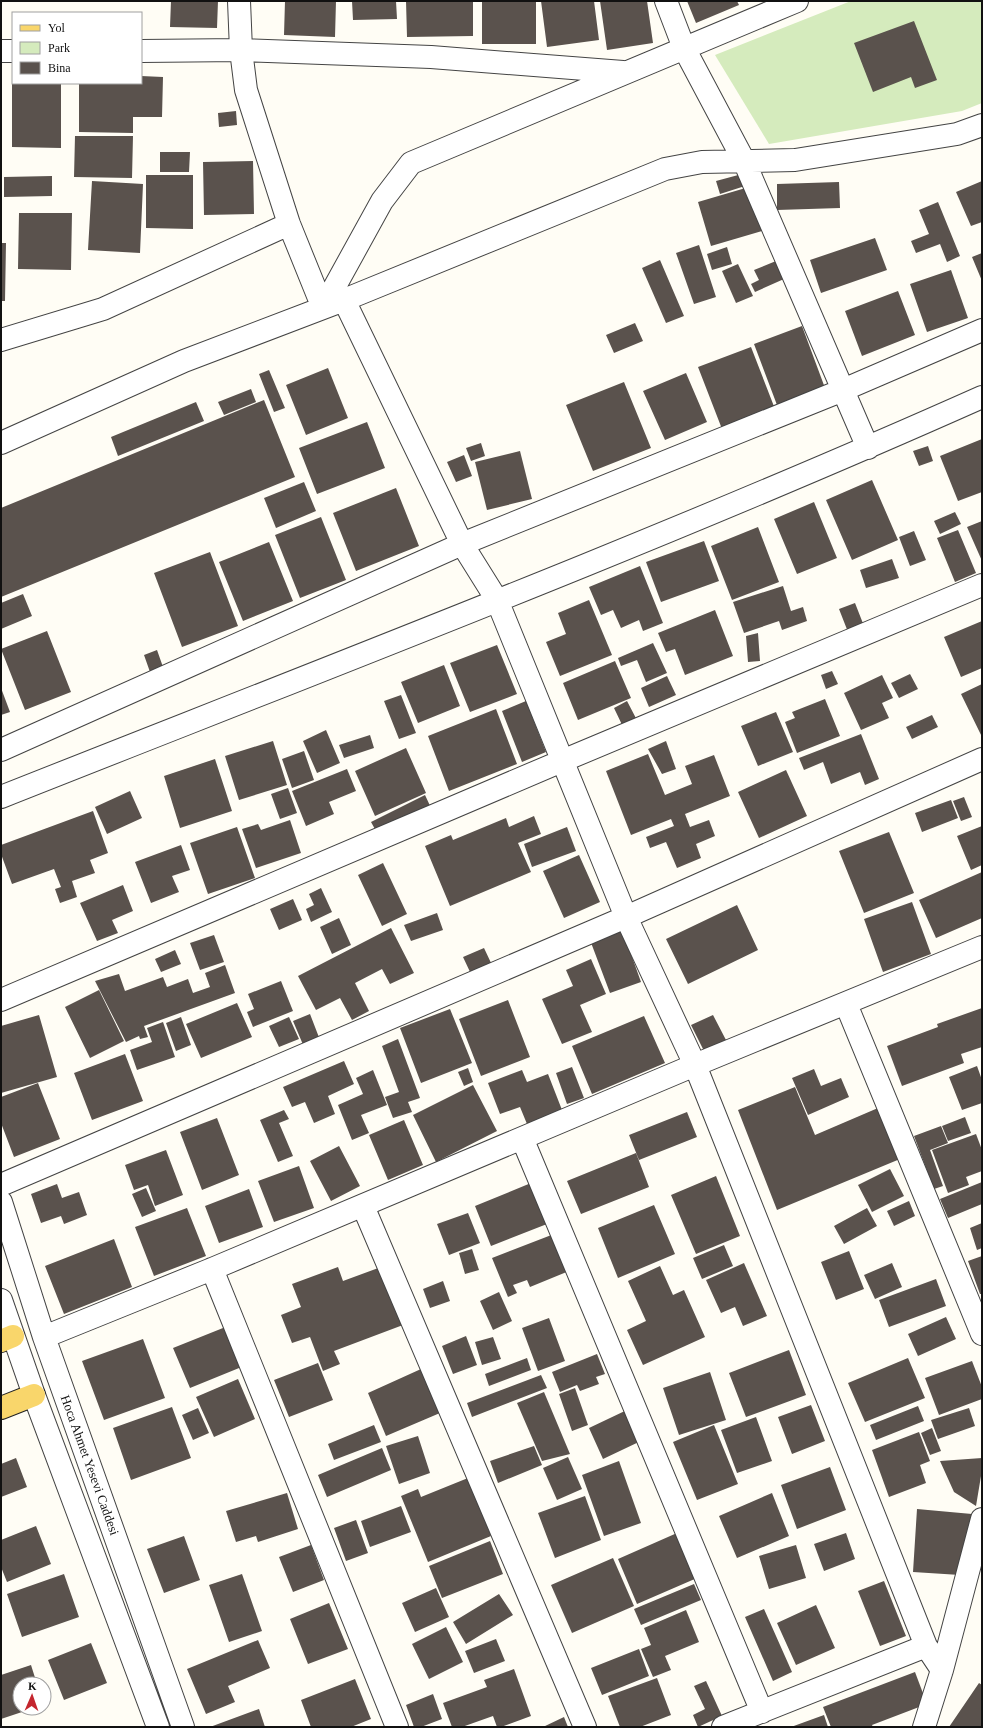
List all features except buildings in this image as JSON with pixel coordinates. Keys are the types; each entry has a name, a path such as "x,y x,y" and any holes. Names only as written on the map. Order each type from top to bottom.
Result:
{"main road":[{"path":"1,1408 34,1395"}],"street":[{"path":"239,1 241,50 246,90 290,224 323,308"},
{"path":"666,1 684,48 744,161 868,448"},
{"path":"323,308 382,201 411,163 797,1"},
{"path":"142,51 241,50 431,57 626,73"},
{"path":"1,52 12,51"},
{"path":"1,443 184,361 344,300 665,168 702,162 795,160 957,134 982,125"},
{"path":"1,340 103,309 290,224"},
{"path":"344,300 462,544 497,600 626,917 695,1065 926,1646 942,1670"},
{"path":"1,750 462,544 843,390 982,330"},
{"path":"1,797 497,600 868,448 982,397"},
{"path":"1,1000 562,761 982,586"},
{"path":"1,1185 626,917 982,759"},
{"path":"44,1337 212,1269 695,1065 982,947"},
{"path":"846,1004 982,1334"},
{"path":"522,1138 762,1712"},
{"name":"Hoca Ahmet Yesevi Caddesi","path":"1,1202 44,1337 183,1727"},
{"path":"363,1206 585,1727"},
{"path":"212,1269 397,1727"},
{"path":"1,1300 7,1339 34,1395 158,1727"},
{"path":"927,1726 942,1670 974,1582 982,1519"},
{"path":"723,1727 926,1646"}],"green space":[{"path":"851,1 982,1 982,103 962,111 769,144 715,55"}]}
